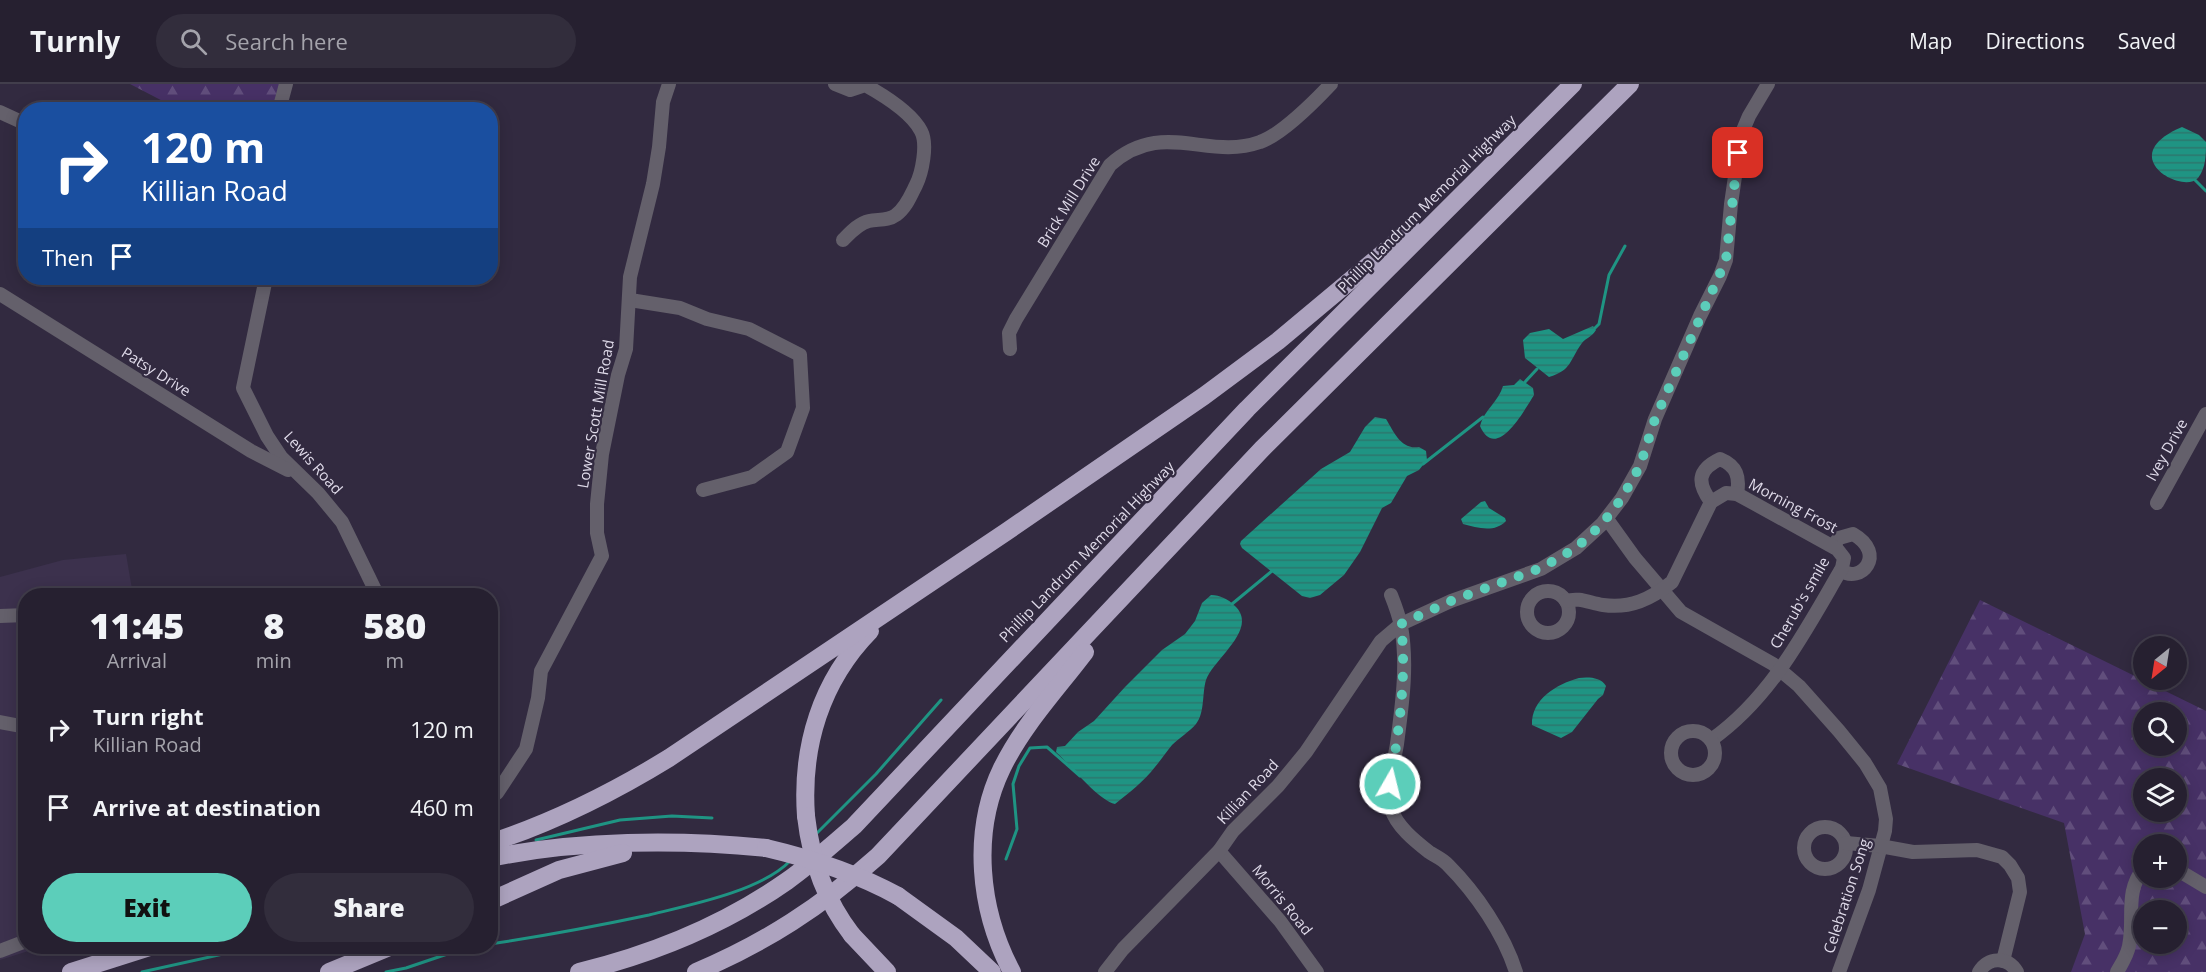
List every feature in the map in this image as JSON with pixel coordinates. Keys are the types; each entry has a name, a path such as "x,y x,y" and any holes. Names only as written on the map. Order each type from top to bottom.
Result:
{"highway":[{"name":"Phillip Landrum Memorial Highway","path":"579,972 634,957 722,920 786,881 854,825 1247,409 1573,84"},
{"path":"696,972 786,927 845,885 878,856 1262,449 1629,84"},
{"path":"498,840 568,813 641,775 890,610 1204,396 1278,341 1491,165"},
{"path":"1012,972 997,940 984,887 985,832 996,782 1019,738 1150,569"},
{"path":"887,972 852,935 833,907 818,873 812,854 806,816 806,762 819,710 846,659 856,645 890,610"},
{"path":"498,897 559,870 590,860 666,844"},
{"path":"498,857 552,849 666,844 766,848 798,855 840,868 898,896 956,938 992,972"},
{"path":"71,972 128,954"},
{"path":"329,972 373,954"}],"street":[{"path":"281,102 286,84"},
{"name":"Lower Scott Mill Road","path":"498,791 526,749 538,698 541,671 602,556 597,533 597,504 602,454 618,375 626,349 630,277 653,184 663,102 669,84"},
{"path":"835,84 850,90 865,85 903,111 922,132 924,155 918,180 908,202 896,215 881,220 867,221 843,240"},
{"name":"Brick Mill Drive","path":"1010,349 1009,333 1016,319 1110,165 1121,154 1141,145 1168,142 1227,147 1260,142 1274,135 1331,84"},
{"name":"Killian Road","path":"1105,972 1124,949 1219,851 1233,831 1278,786 1306,752 1381,641 1401,624 1451,601 1541,568 1576,548 1606,519 1622,498 1640,466 1655,419 1726,260 1741,135 1749,116 1768,84"},
{"path":"0,112 18,120"},
{"name":"Lewis Road","path":"265,285 243,388 267,436 281,457 318,493 342,522 374,588"},
{"name":"Patsy Drive","path":"0,294 251,451 297,475"},
{"path":"630,300 680,308 707,319 749,329 800,355 802,408 787,452 752,477 703,490"},
{"name":"Ivey Drive","path":"2157,503 2206,414"},
{"path":"1566,601 1576,598 1602,605 1623,606 1640,602 1662,590 1672,582 1711,502 1701,484 1702,476 1708,465 1720,459 1731,464 1738,476 1737,494"},
{"name":"Morning Frost","path":"1711,502 1726,493 1737,494 1833,546 1841,553 1842,564"},
{"name":"Celebration Song","path":"1606,519 1681,612 1751,650 1799,686 1865,763 1881,788 1886,819 1880,846 1869,890 1839,972"},
{"path":"1833,546 1839,538 1853,534 1865,542 1870,550 1869,559 1862,571 1854,575 1846,574 1842,564"},
{"name":"Cherub's smile","path":"1711,740 1731,726 1756,701 1795,650 1842,564"},
{"path":"1391,596 1401,624 1404,655 1402,705 1390,784 1391,807 1401,826 1412,838 1447,863 1464,884 1493,923 1511,957 1516,972"},
{"path":"0,616 18,615"},
{"path":"0,722 18,725"},
{"path":"1846,843 1913,852 1977,850 2002,857 2018,878 2020,892 2003,961"},
{"name":"Morris Road","path":"1219,851 1280,921 1317,972"},
{"path":"2187,876 2206,887"},
{"path":"2117,972 2127,956 2130,945 2133,888"},
{"path":"0,951 18,944"},
{"path":"1978,972 1990,961 2009,963 2016,972"}],"shaded area":[{"path":"2182,127 2199,135 2206,142 2203,170 2198,178 2190,182 2168,177 2158,170 2153,160 2153,150 2162,138"},
{"path":"1593,326 1596,330 1582,343 1566,368 1556,374 1549,377 1525,358 1523,340 1530,333 1549,329 1563,339"},
{"path":"1520,379 1533,388 1534,395 1510,430 1494,439 1487,436 1480,426 1482,420 1503,386 1514,385"},
{"path":"1375,417 1386,419 1395,434 1407,446 1419,447 1426,451 1427,460 1419,470 1407,476 1391,503 1382,508 1360,552 1344,575 1320,595 1310,598 1302,596 1242,548 1241,541 1321,469 1350,452 1365,427"},
{"path":"1485,501 1489,508 1506,521 1502,525 1491,528 1463,524 1461,519"},
{"path":"126,554 132,588 18,588 19,954 0,960 0,577 63,560"},
{"path":"1211,595 1230,601 1241,615 1242,624 1238,634 1206,680 1199,719 1172,745 1136,787 1115,804 1108,801 1056,752 1057,747 1065,746 1078,732 1094,721 1162,650 1185,634 1195,621 1202,603"},
{"path":"1579,678 1598,679 1606,686 1603,695 1572,732 1561,738 1532,725 1536,708 1547,694 1562,684"}],"green space":[{"path":"130,84 283,84 277,102 165,102"},
{"path":"1980,600 2133,675 2133,690 2163,690 2206,711 2206,972 2071,972 2085,934 2064,823 1897,764"}],"waterway":[{"path":"2195,180 2206,191"},
{"path":"1595,328 1599,324 1609,275 1625,246"},
{"path":"1525,382 1537,369"},
{"path":"1423,464 1483,417"},
{"path":"1232,604 1272,571"},
{"path":"816,834 876,774 941,700"},
{"path":"1006,859 1017,829 1013,784 1019,766 1030,748 1047,747 1080,776"},
{"path":"536,840 620,820 672,816 712,818"},
{"path":"498,943 649,915 724,896 762,881 790,861"},
{"path":"142,972 223,954"},
{"path":"386,972 447,954"}],"route":[{"path":"1390,784 1402,705 1404,655 1401,624 1451,601 1541,568 1576,548 1602,524 1622,498 1640,466 1655,419 1726,260 1738,153"}]}
